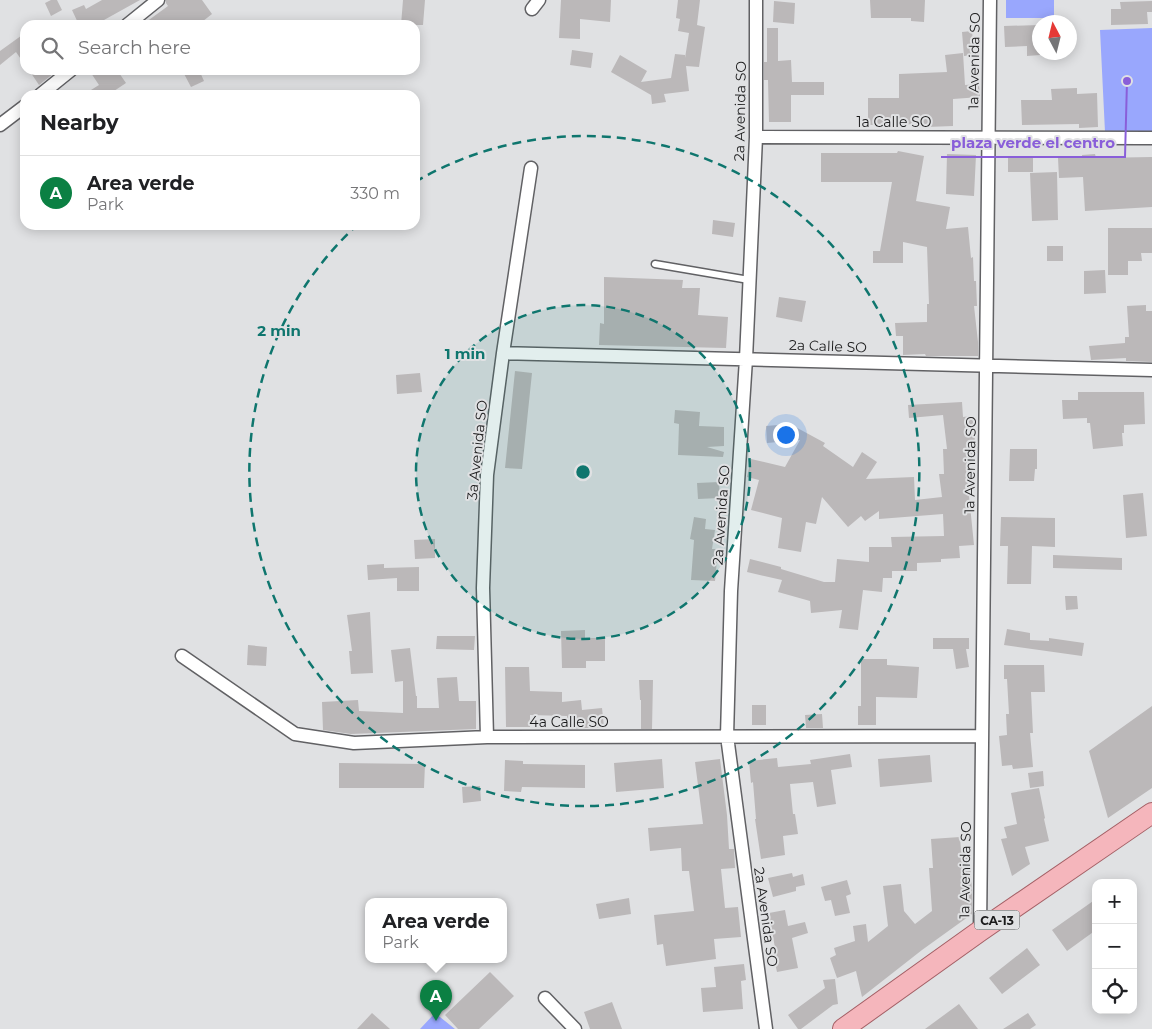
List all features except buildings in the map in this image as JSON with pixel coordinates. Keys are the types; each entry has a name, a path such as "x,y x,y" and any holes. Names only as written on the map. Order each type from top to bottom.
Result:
{"main road":[{"name":"CA-13","path":"843,1029 980,931 1152,813"}],"street":[{"path":"133,20 158,0"},
{"name":"2a Avenida SO","path":"756,0 756,137 746,359 731,591 727,736 766,1029"},
{"name":"1a Avenida SO","path":"980,931 990,0"},
{"path":"46,90 65,75"},
{"path":"0,125 20,110"},
{"name":"1a Calle SO","path":"756,137 1152,138"},
{"name":"3a Avenida SO","path":"487,737 483,588 487,475 503,352 531,168"},
{"name":"2a Calle SO","path":"503,352 1152,370"},
{"name":"4a Calle SO","path":"182,656 296,734 354,743 487,737 982,736"},
{"path":"545,998 575,1029"}],"lane":[{"path":"655,264 749,280"}],"shaded area":[{"path":"1006,0 1054,0 1054,15 1032,15 1032,18 1006,18"},
{"path":"1152,28 1152,134 1105,132 1100,30"},
{"path":"435,1013 455,1029 420,1029"}],"place":[{"name":"plaza verde el centro","path":"1127,81"},
{"name":"Area verde","path":"436,1021"}]}
